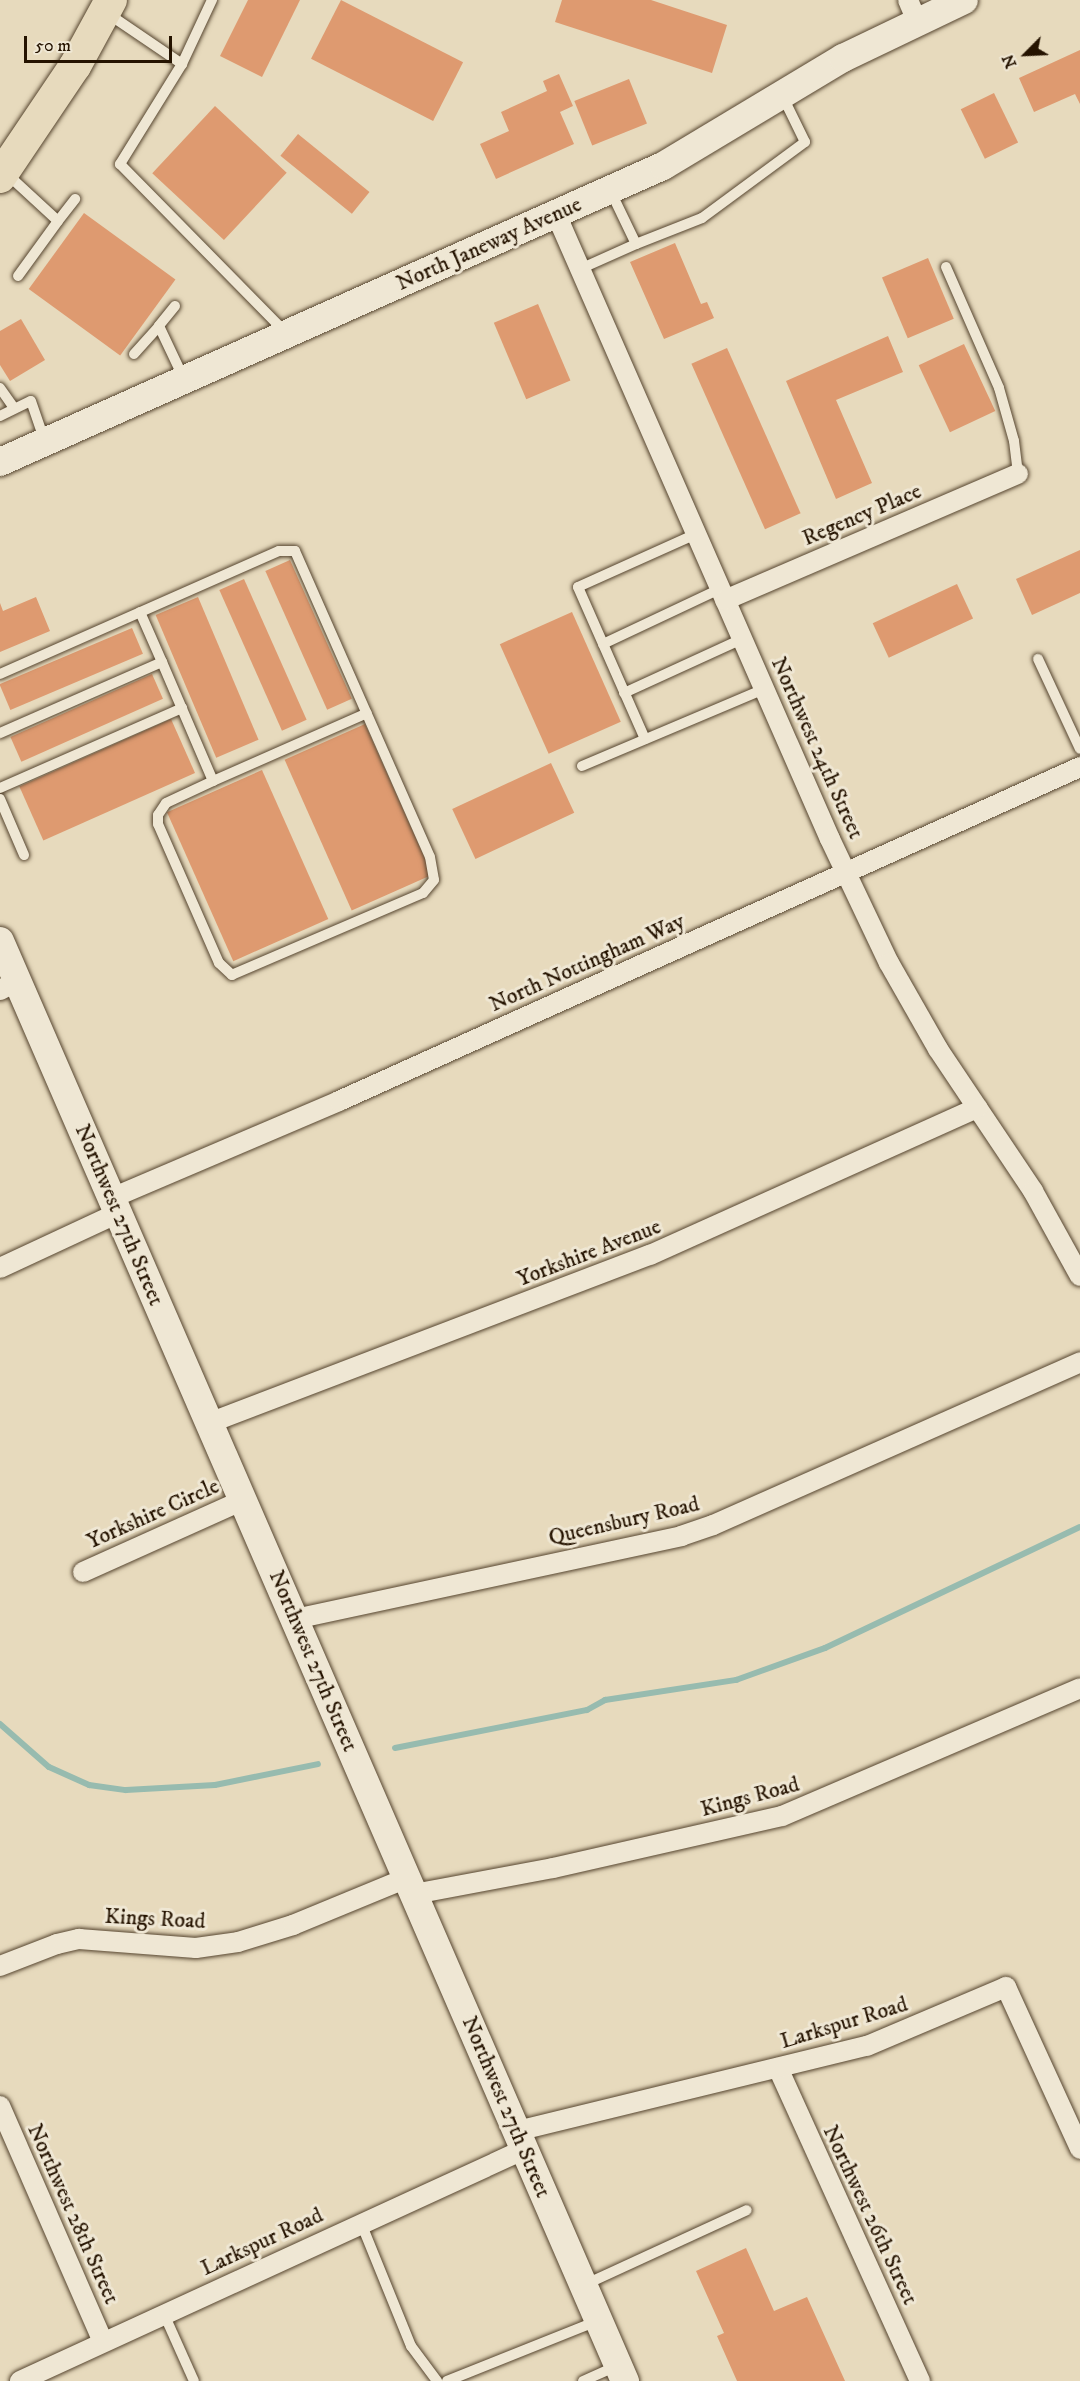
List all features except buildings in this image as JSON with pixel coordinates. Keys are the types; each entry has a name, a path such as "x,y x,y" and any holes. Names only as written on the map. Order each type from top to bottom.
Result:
{"main road":[{"name":"North Janeway Avenue","path":"0,462 610,190 702,146 912,11 964,0"},
{"path":"2,174 75,66 108,6"},
{"name":"Northwest 27th Street","path":"0,941 9,985 115,1206 622,2373"}],"street":[{"name":"Northwest 24th Street","path":"556,214 846,873 909,1002 1033,1191 1080,1276"},
{"name":"Regency Place","path":"723,594 1018,474"},
{"name":"North Nottingham Way","path":"0,1268 115,1206 1080,767"},
{"name":"Yorkshire Avenue","path":"209,1423 661,1251 977,1108"},
{"name":"Queensbury Road","path":"295,1619 681,1536 765,1504 1080,1362"},
{"name":"Yorkshire Circle","path":"83,1572 243,1500"},
{"name":"Kings Road","path":"0,1965 57,1944 80,1940 196,1948 238,1942 411,1886 553,1868 782,1816 1080,1688"},
{"name":"Larkspur Road","path":"20,2381 361,2223 521,2140 778,2068 867,2046 1006,1987 1080,2149"},
{"name":"Northwest 26th Street","path":"778,2068 920,2381"},
{"name":"Northwest 28th Street","path":"0,2106 103,2342"}],"lane":[{"path":"212,0 182,64 120,164 287,334"},
{"path":"108,6 182,64"},
{"path":"580,269 702,218 805,142 782,95"},
{"path":"2,174 58,221"},
{"path":"610,190 636,244"},
{"path":"18,276 75,199"},
{"path":"946,267 999,388 1014,441 1018,474"},
{"path":"134,354 175,306"},
{"path":"159,326 184,380"},
{"path":"0,388 14,408"},
{"path":"0,416 31,401 45,442"},
{"path":"645,739 578,586 696,534"},
{"path":"0,674 279,550 295,551 367,713 435,870 430,888 232,975 219,963 158,824 158,815 166,802 367,713"},
{"path":"603,645 723,594"},
{"path":"140,612 213,781"},
{"path":"624,693 742,639"},
{"path":"1038,659 1079,746"},
{"path":"0,733 162,662"},
{"path":"582,766 764,689"},
{"path":"0,788 182,708"},
{"path":"0,799 24,855"},
{"path":"583,2285 747,2210"},
{"path":"361,2223 408,2339 437,2381"},
{"path":"164,2314 194,2381"},
{"path":"447,2381 599,2320"},
{"path":"584,2381 622,2373"}],"waterway":[{"path":"395,1748 587,1710 605,1700 736,1680 825,1648 1080,1527"},
{"path":"0,1724 49,1767 89,1785 126,1790 215,1785 318,1764"}]}
